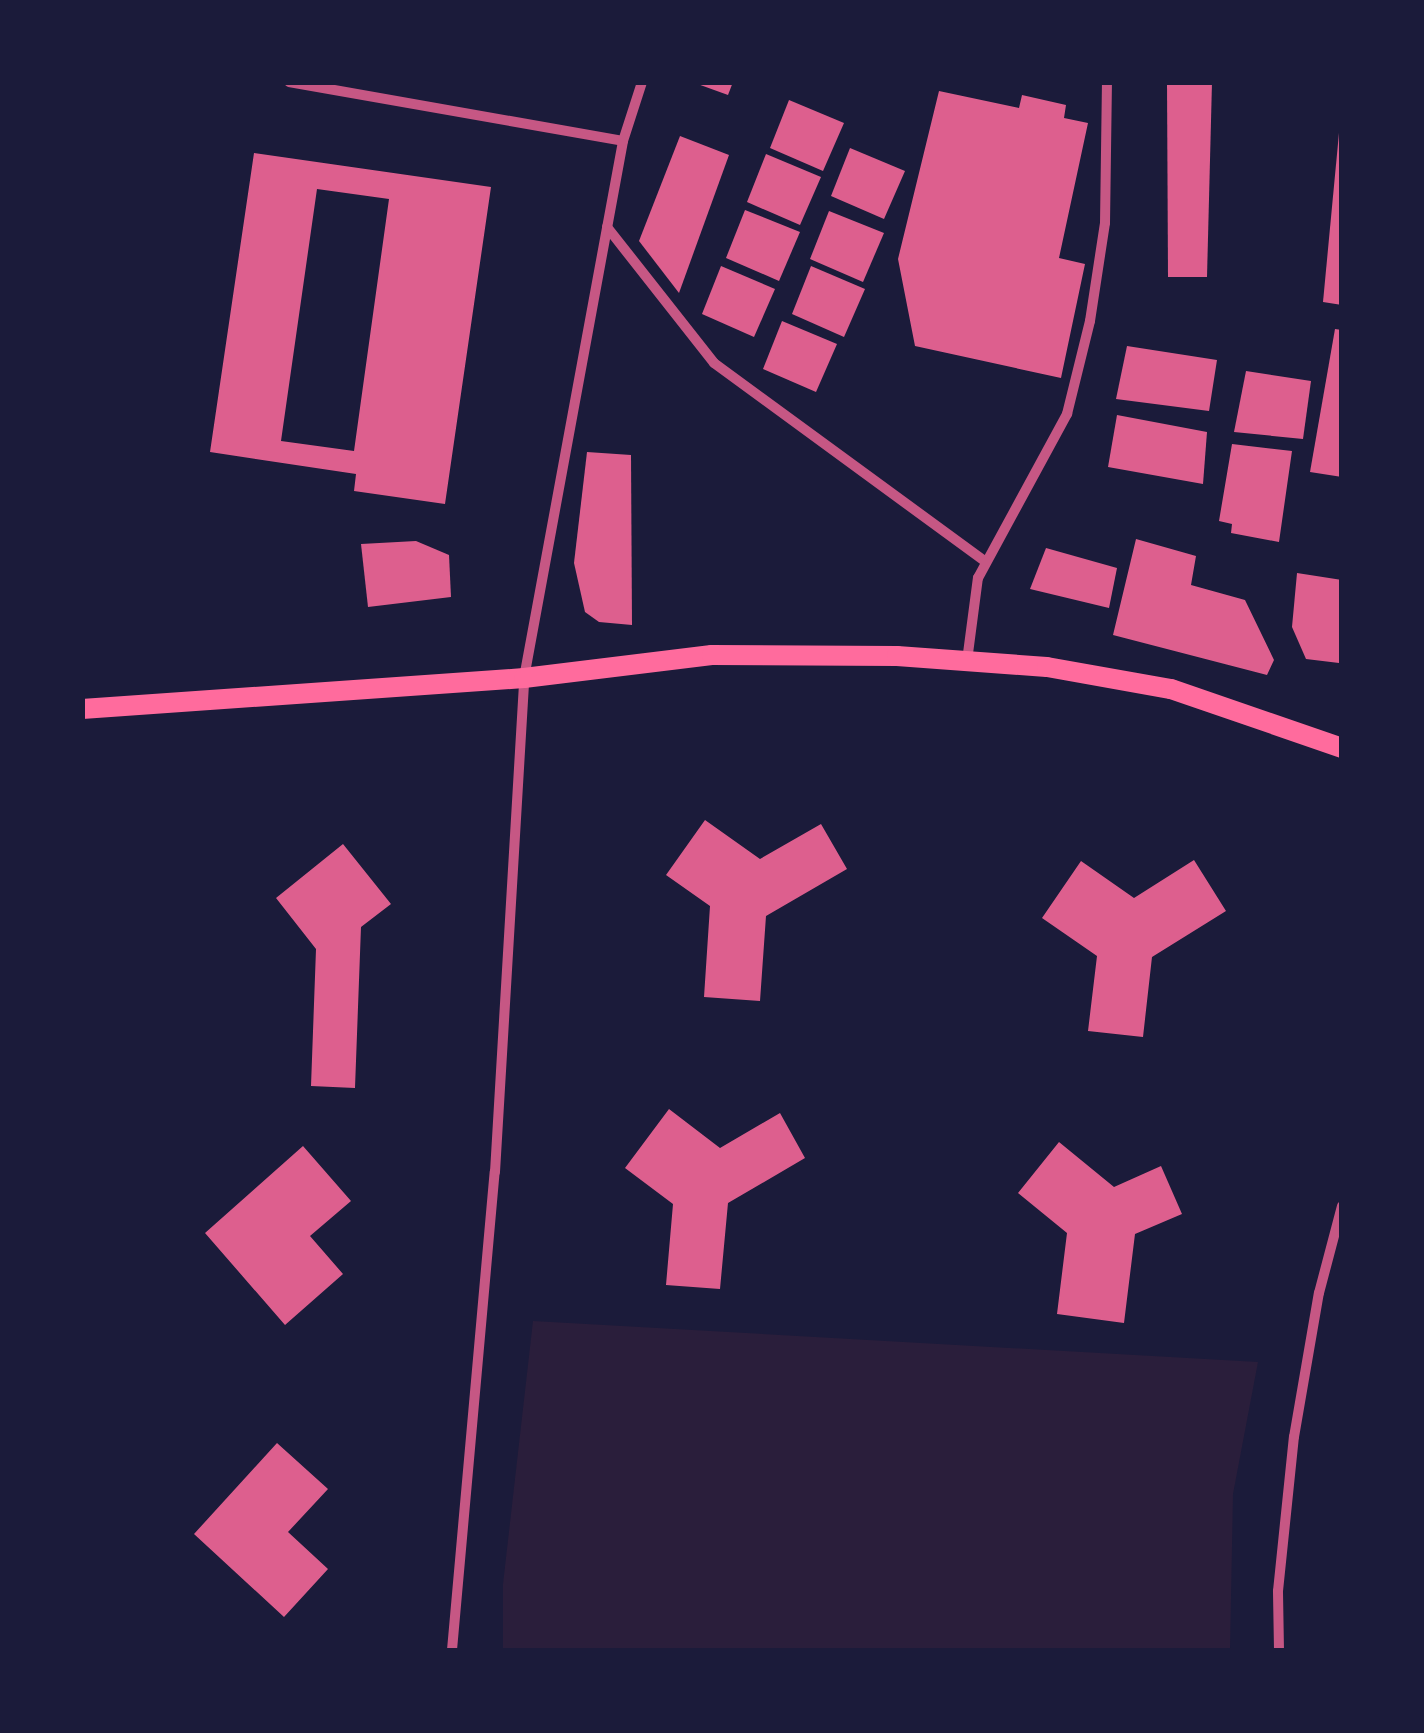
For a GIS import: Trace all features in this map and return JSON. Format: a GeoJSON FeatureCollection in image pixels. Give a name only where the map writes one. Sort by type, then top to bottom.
{"type":"FeatureCollection","features":[{"type":"Feature","properties":{"kind":"main road"},"geometry":{"type":"LineString","coordinates":[[82,709],[524,678],[712,655],[897,656],[1047,667],[1171,689],[1342,748]]}},
{"type":"Feature","properties":{"kind":"street"},"geometry":{"type":"LineString","coordinates":[[289,82],[623,141]]}},
{"type":"Feature","properties":{"kind":"street"},"geometry":{"type":"LineString","coordinates":[[452,1650],[494,1172],[524,678],[623,141],[642,82]]}},
{"type":"Feature","properties":{"kind":"street"},"geometry":{"type":"LineString","coordinates":[[967,661],[978,578],[1067,414],[1090,321],[1105,223],[1107,82]]}},
{"type":"Feature","properties":{"kind":"street"},"geometry":{"type":"LineString","coordinates":[[607,227],[714,363],[986,562]]}},
{"type":"Feature","properties":{"kind":"street"},"geometry":{"type":"LineString","coordinates":[[1279,1650],[1278,1591],[1294,1437],[1319,1292],[1342,1206]]}},
{"type":"Feature","properties":{"kind":"shaded area"},"geometry":{"type":"Polygon","coordinates":[[[533,1321],[1258,1362],[1233,1494],[1230,1650],[503,1650],[503,1584],[533,1321]]]}},
{"type":"Feature","properties":{"kind":"building"},"geometry":{"type":"Polygon","coordinates":[[[692,82],[733,82],[728,95],[692,82]]]}},
{"type":"Feature","properties":{"kind":"building"},"geometry":{"type":"Polygon","coordinates":[[[1167,82],[1212,82],[1207,277],[1168,277],[1167,82]]]}},
{"type":"Feature","properties":{"kind":"building"},"geometry":{"type":"Polygon","coordinates":[[[939,91],[1019,108],[1022,95],[1066,105],[1064,118],[1088,123],[1059,258],[1085,264],[1061,378],[915,346],[898,259],[939,91]]]}},
{"type":"Feature","properties":{"kind":"building"},"geometry":{"type":"Polygon","coordinates":[[[789,100],[844,123],[823,171],[770,148],[789,100]]]}},
{"type":"Feature","properties":{"kind":"building"},"geometry":{"type":"Polygon","coordinates":[[[1342,133],[1342,305],[1323,302],[1342,133]]]}},
{"type":"Feature","properties":{"kind":"building"},"geometry":{"type":"Polygon","coordinates":[[[680,136],[729,155],[679,293],[639,241],[680,136]]]}},
{"type":"Feature","properties":{"kind":"building"},"geometry":{"type":"Polygon","coordinates":[[[850,148],[905,171],[884,219],[831,196],[850,148]]]}},
{"type":"Feature","properties":{"kind":"building"},"geometry":{"type":"Polygon","coordinates":[[[254,153],[491,187],[445,504],[354,491],[356,474],[210,452],[254,153]],[[317,189],[281,441],[354,451],[389,199],[317,189]]]}},
{"type":"Feature","properties":{"kind":"building"},"geometry":{"type":"Polygon","coordinates":[[[766,154],[821,177],[800,225],[747,202],[766,154]]]}},
{"type":"Feature","properties":{"kind":"building"},"geometry":{"type":"Polygon","coordinates":[[[745,210],[800,232],[779,281],[726,258],[745,210]]]}},
{"type":"Feature","properties":{"kind":"building"},"geometry":{"type":"Polygon","coordinates":[[[829,211],[884,233],[863,282],[810,259],[829,211]]]}},
{"type":"Feature","properties":{"kind":"building"},"geometry":{"type":"Polygon","coordinates":[[[721,266],[775,289],[754,337],[702,314],[721,266]]]}},
{"type":"Feature","properties":{"kind":"building"},"geometry":{"type":"Polygon","coordinates":[[[811,266],[865,289],[844,337],[792,314],[811,266]]]}},
{"type":"Feature","properties":{"kind":"building"},"geometry":{"type":"Polygon","coordinates":[[[782,321],[837,344],[816,392],[763,369],[782,321]]]}},
{"type":"Feature","properties":{"kind":"building"},"geometry":{"type":"Polygon","coordinates":[[[1335,329],[1342,330],[1342,477],[1310,472],[1335,329]]]}},
{"type":"Feature","properties":{"kind":"building"},"geometry":{"type":"Polygon","coordinates":[[[1127,346],[1217,360],[1209,411],[1116,399],[1127,346]]]}},
{"type":"Feature","properties":{"kind":"building"},"geometry":{"type":"Polygon","coordinates":[[[1246,371],[1311,381],[1303,439],[1234,432],[1246,371]]]}},
{"type":"Feature","properties":{"kind":"building"},"geometry":{"type":"Polygon","coordinates":[[[1117,415],[1207,432],[1203,484],[1108,467],[1117,415]]]}},
{"type":"Feature","properties":{"kind":"building"},"geometry":{"type":"Polygon","coordinates":[[[1232,444],[1292,451],[1279,542],[1231,533],[1232,524],[1219,521],[1232,444]]]}},
{"type":"Feature","properties":{"kind":"building"},"geometry":{"type":"Polygon","coordinates":[[[587,452],[631,455],[632,625],[599,622],[585,612],[574,563],[587,452]]]}},
{"type":"Feature","properties":{"kind":"building"},"geometry":{"type":"Polygon","coordinates":[[[1136,539],[1196,556],[1191,585],[1245,600],[1274,660],[1267,675],[1113,635],[1136,539]]]}},
{"type":"Feature","properties":{"kind":"building"},"geometry":{"type":"Polygon","coordinates":[[[416,541],[449,555],[451,597],[368,607],[361,544],[416,541]]]}},
{"type":"Feature","properties":{"kind":"building"},"geometry":{"type":"Polygon","coordinates":[[[1046,548],[1117,568],[1109,608],[1030,589],[1046,548]]]}},
{"type":"Feature","properties":{"kind":"building"},"geometry":{"type":"Polygon","coordinates":[[[1297,573],[1342,580],[1339,663],[1306,659],[1292,627],[1297,573]]]}},
{"type":"Feature","properties":{"kind":"building"},"geometry":{"type":"Polygon","coordinates":[[[705,820],[760,859],[821,824],[847,869],[766,916],[760,1001],[704,997],[710,906],[666,875],[705,820]]]}},
{"type":"Feature","properties":{"kind":"building"},"geometry":{"type":"Polygon","coordinates":[[[343,844],[391,904],[361,927],[355,1088],[311,1086],[316,949],[276,898],[343,844]]]}},
{"type":"Feature","properties":{"kind":"building"},"geometry":{"type":"Polygon","coordinates":[[[1194,860],[1226,911],[1152,957],[1143,1037],[1088,1031],[1097,956],[1042,918],[1081,861],[1134,898],[1194,860]]]}},
{"type":"Feature","properties":{"kind":"building"},"geometry":{"type":"Polygon","coordinates":[[[669,1109],[720,1148],[780,1113],[805,1158],[728,1203],[720,1289],[666,1285],[673,1204],[625,1168],[669,1109]]]}},
{"type":"Feature","properties":{"kind":"building"},"geometry":{"type":"Polygon","coordinates":[[[1059,1142],[1114,1187],[1161,1166],[1182,1214],[1135,1234],[1124,1323],[1057,1314],[1067,1233],[1018,1193],[1059,1142]]]}},
{"type":"Feature","properties":{"kind":"building"},"geometry":{"type":"Polygon","coordinates":[[[303,1146],[351,1201],[310,1236],[343,1274],[285,1325],[205,1233],[303,1146]]]}},
{"type":"Feature","properties":{"kind":"building"},"geometry":{"type":"Polygon","coordinates":[[[277,1443],[328,1489],[288,1532],[328,1569],[284,1617],[194,1534],[277,1443]]]}}]}
